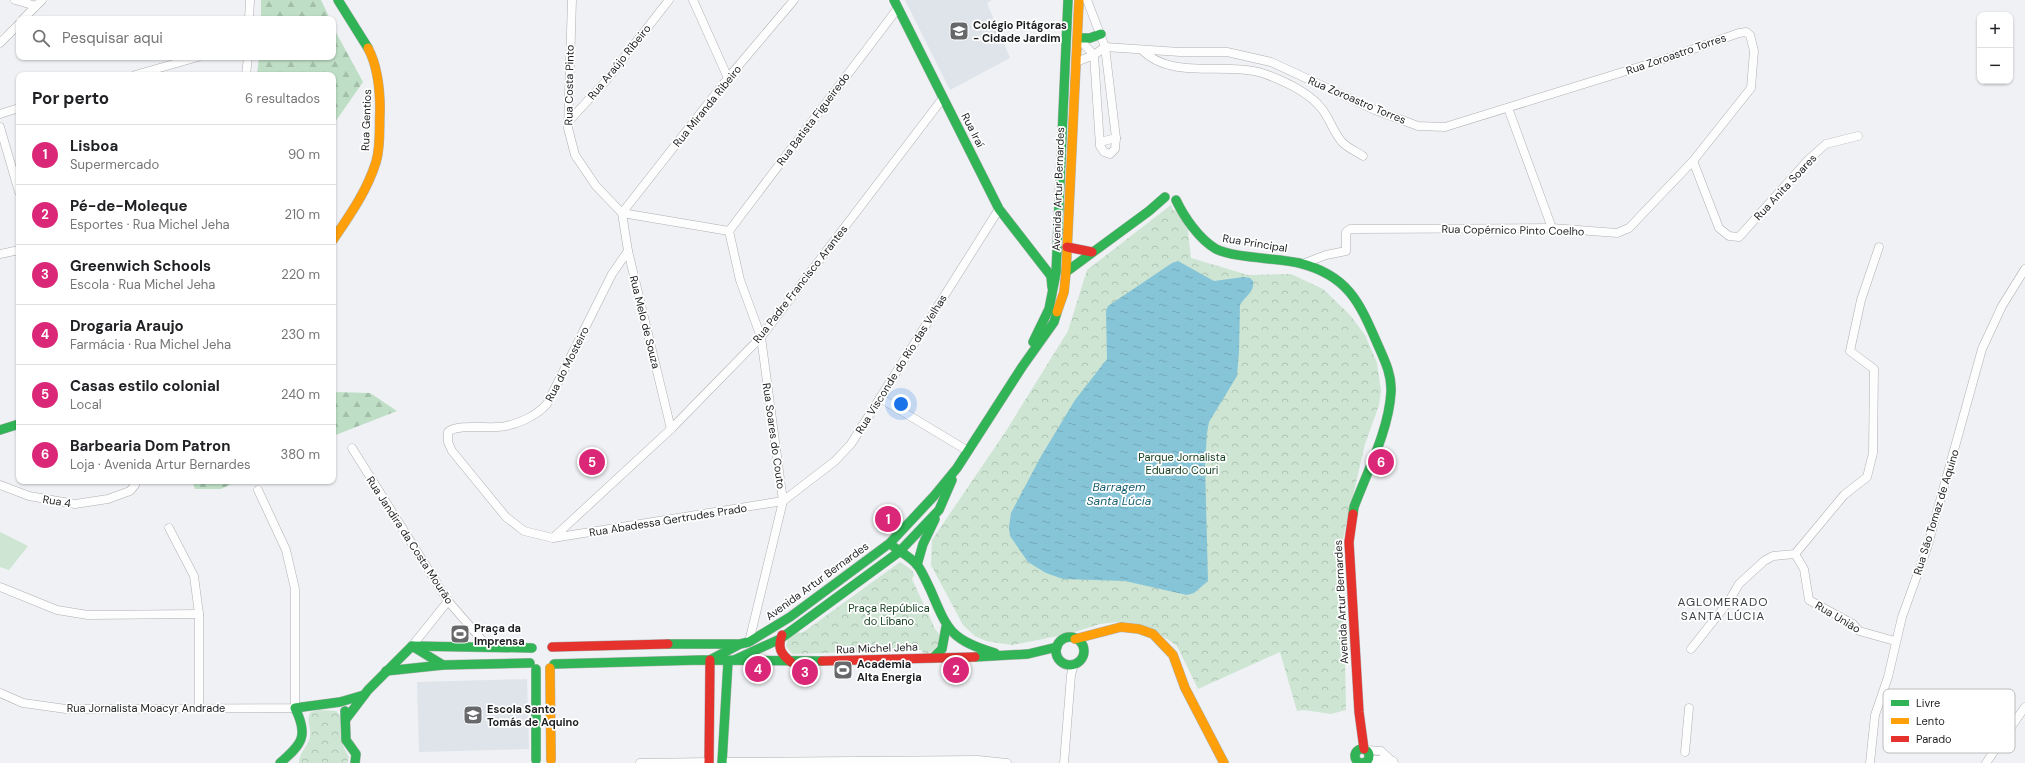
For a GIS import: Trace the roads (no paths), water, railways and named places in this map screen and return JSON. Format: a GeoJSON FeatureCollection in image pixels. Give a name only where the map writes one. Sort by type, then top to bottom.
{"type":"FeatureCollection","features":[{"type":"Feature","properties":{"kind":"street"},"geometry":{"type":"LineString","coordinates":[[15,0],[39,3]]}},
{"type":"Feature","properties":{"kind":"street"},"geometry":{"type":"LineString","coordinates":[[249,16],[250,0]]}},
{"type":"Feature","properties":{"kind":"street","name":"Rua Gentios"},"geometry":{"type":"LineString","coordinates":[[336,236],[359,202],[376,162],[379,145],[380,102],[375,61],[361,35],[338,0]]}},
{"type":"Feature","properties":{"kind":"street","name":"Rua Costa Pinto"},"geometry":{"type":"LineString","coordinates":[[572,0],[568,128],[575,155],[596,186],[622,213]]}},
{"type":"Feature","properties":{"kind":"street","name":"Rua Araújo Ribeiro"},"geometry":{"type":"LineString","coordinates":[[568,122],[604,83],[669,0]]}},
{"type":"Feature","properties":{"kind":"street"},"geometry":{"type":"LineString","coordinates":[[693,0],[728,78]]}},
{"type":"Feature","properties":{"kind":"street","name":"Avenida Artur Bernardes"},"geometry":{"type":"LineString","coordinates":[[1022,367],[1049,309],[1053,295],[1056,273],[1068,0]]}},
{"type":"Feature","properties":{"kind":"street","name":"Avenida Artur Bernardes"},"geometry":{"type":"LineString","coordinates":[[710,660],[740,644],[749,642],[790,617],[890,543],[934,496],[957,468],[1022,367],[1054,322],[1064,292],[1066,272],[1079,0]]}},
{"type":"Feature","properties":{"kind":"street"},"geometry":{"type":"LineString","coordinates":[[1068,17],[1078,38],[1094,55],[1100,142],[1104,152],[1110,154],[1116,149],[1116,138],[1105,47],[1087,0]]}},
{"type":"Feature","properties":{"kind":"street","name":"Rua Miranda Ribeiro"},"geometry":{"type":"LineString","coordinates":[[622,213],[790,2]]}},
{"type":"Feature","properties":{"kind":"street"},"geometry":{"type":"LineString","coordinates":[[27,16],[39,3]]}},
{"type":"Feature","properties":{"kind":"street","name":"Rua Iraí"},"geometry":{"type":"LineString","coordinates":[[896,4],[999,209],[1051,276],[1053,295]]}},
{"type":"Feature","properties":{"kind":"street","name":"Rua Batista Figueiredo"},"geometry":{"type":"LineString","coordinates":[[729,231],[896,4]]}},
{"type":"Feature","properties":{"kind":"street"},"geometry":{"type":"LineString","coordinates":[[0,43],[16,27]]}},
{"type":"Feature","properties":{"kind":"street","name":"Rua Zoroastro Torres"},"geometry":{"type":"LineString","coordinates":[[1105,47],[1180,52],[1227,52],[1271,62],[1375,110],[1418,126],[1445,127],[1668,58],[1739,32],[1746,32],[1750,35]]}},
{"type":"Feature","properties":{"kind":"street"},"geometry":{"type":"LineString","coordinates":[[1078,38],[1090,38],[1101,34]]}},
{"type":"Feature","properties":{"kind":"street","name":"Rua Copérnico Pinto Coelho"},"geometry":{"type":"LineString","coordinates":[[1304,263],[1326,255],[1346,251],[1346,232],[1350,229],[1552,228],[1617,233],[1624,231],[1629,228],[1693,161],[1751,88],[1754,51],[1750,35]]}},
{"type":"Feature","properties":{"kind":"street"},"geometry":{"type":"LineString","coordinates":[[1076,62],[1094,55],[1105,47]]}},
{"type":"Feature","properties":{"kind":"street"},"geometry":{"type":"LineString","coordinates":[[1142,50],[1150,57],[1183,68],[1238,70],[1264,74],[1305,93],[1322,108],[1343,142],[1363,156]]}},
{"type":"Feature","properties":{"kind":"street"},"geometry":{"type":"LineString","coordinates":[[146,72],[188,60]]}},
{"type":"Feature","properties":{"kind":"street"},"geometry":{"type":"LineString","coordinates":[[246,72],[248,60]]}},
{"type":"Feature","properties":{"kind":"street","name":"Rua Padre Francisco Arantes"},"geometry":{"type":"LineString","coordinates":[[553,538],[671,429],[761,337],[944,98]]}},
{"type":"Feature","properties":{"kind":"street"},"geometry":{"type":"LineString","coordinates":[[1508,108],[1552,228]]}},
{"type":"Feature","properties":{"kind":"street"},"geometry":{"type":"LineString","coordinates":[[0,114],[16,109]]}},
{"type":"Feature","properties":{"kind":"street"},"geometry":{"type":"LineString","coordinates":[[0,128],[16,182]]}},
{"type":"Feature","properties":{"kind":"street","name":"Rua Anita Soares"},"geometry":{"type":"LineString","coordinates":[[1693,161],[1719,228],[1728,236],[1739,237],[1809,159],[1826,144],[1858,136]]}},
{"type":"Feature","properties":{"kind":"street"},"geometry":{"type":"LineString","coordinates":[[1100,142],[1116,138]]}},
{"type":"Feature","properties":{"kind":"street","name":"Rua Principal"},"geometry":{"type":"LineString","coordinates":[[1092,252],[1150,211],[1170,202],[1181,211],[1215,249],[1293,261]]}},
{"type":"Feature","properties":{"kind":"street","name":"Rua Visconde do Rio das Velhas"},"geometry":{"type":"LineString","coordinates":[[784,501],[835,461],[851,444],[999,209]]}},
{"type":"Feature","properties":{"kind":"street"},"geometry":{"type":"LineString","coordinates":[[622,213],[729,231]]}},
{"type":"Feature","properties":{"kind":"street","name":"Rua Melo de Souza"},"geometry":{"type":"LineString","coordinates":[[622,213],[628,251],[671,429]]}},
{"type":"Feature","properties":{"kind":"street","name":"Rua Soares do Couto"},"geometry":{"type":"LineString","coordinates":[[729,231],[740,280],[761,337],[784,501],[749,642]]}},
{"type":"Feature","properties":{"kind":"street"},"geometry":{"type":"LineString","coordinates":[[1067,247],[1092,252]]}},
{"type":"Feature","properties":{"kind":"street"},"geometry":{"type":"LineString","coordinates":[[1691,649],[1730,601],[1739,584],[1764,560],[1773,556],[1795,554],[1844,496],[1867,477],[1872,453],[1874,369],[1850,351],[1861,300],[1879,247]]}},
{"type":"Feature","properties":{"kind":"street"},"geometry":{"type":"LineString","coordinates":[[0,254],[16,251]]}},
{"type":"Feature","properties":{"kind":"street","name":"Rua do Mosteiro"},"geometry":{"type":"LineString","coordinates":[[553,538],[524,531],[506,516],[452,451],[448,442],[448,432],[451,429],[458,428],[498,427],[516,423],[538,414],[547,404],[612,274],[628,251]]}},
{"type":"Feature","properties":{"kind":"street"},"geometry":{"type":"LineString","coordinates":[[1066,272],[1092,252]]}},
{"type":"Feature","properties":{"kind":"street"},"geometry":{"type":"LineString","coordinates":[[1057,254],[1042,263],[1056,273],[1064,292]]}},
{"type":"Feature","properties":{"kind":"street","name":"Avenida Artur Bernardes"},"geometry":{"type":"LineString","coordinates":[[1293,261],[1304,263],[1325,272],[1357,298],[1389,370],[1391,391],[1389,406],[1383,430],[1358,494],[1349,542],[1363,758]]}},
{"type":"Feature","properties":{"kind":"street","name":"Rua São Tomaz de Aquino"},"geometry":{"type":"LineString","coordinates":[[1884,689],[1888,677],[1895,641],[1927,548],[1982,349],[2002,306],[2025,269]]}},
{"type":"Feature","properties":{"kind":"street"},"geometry":{"type":"LineString","coordinates":[[880,398],[968,451]]}},
{"type":"Feature","properties":{"kind":"street"},"geometry":{"type":"LineString","coordinates":[[0,430],[16,425]]}},
{"type":"Feature","properties":{"kind":"street","name":"Rua Jandira da Costa Mourão"},"geometry":{"type":"LineString","coordinates":[[352,448],[448,602],[488,647]]}},
{"type":"Feature","properties":{"kind":"street","name":"Avenida Artur Bernardes"},"geometry":{"type":"LineString","coordinates":[[728,662],[780,639],[900,552],[939,510],[957,468]]}},
{"type":"Feature","properties":{"kind":"street","name":"Rua 4"},"geometry":{"type":"LineString","coordinates":[[0,485],[29,496],[75,504],[108,499],[130,491],[134,484]]}},
{"type":"Feature","properties":{"kind":"street"},"geometry":{"type":"LineString","coordinates":[[258,490],[286,550],[295,589],[295,708],[301,719],[304,735],[302,742],[280,763]]}},
{"type":"Feature","properties":{"kind":"street","name":"Rua Abadessa Gertrudes Prado"},"geometry":{"type":"LineString","coordinates":[[553,538],[784,501]]}},
{"type":"Feature","properties":{"kind":"street"},"geometry":{"type":"LineString","coordinates":[[917,565],[923,544],[939,510]]}},
{"type":"Feature","properties":{"kind":"street"},"geometry":{"type":"LineString","coordinates":[[169,528],[194,576],[199,614],[199,708]]}},
{"type":"Feature","properties":{"kind":"street"},"geometry":{"type":"LineString","coordinates":[[890,543],[917,565],[946,627],[966,645],[1009,656]]}},
{"type":"Feature","properties":{"kind":"street","name":"Rua União"},"geometry":{"type":"LineString","coordinates":[[1795,554],[1804,569],[1809,600],[1853,624],[1859,631],[1895,641]]}},
{"type":"Feature","properties":{"kind":"street"},"geometry":{"type":"LineString","coordinates":[[0,587],[57,610],[88,615],[199,614]]}},
{"type":"Feature","properties":{"kind":"street"},"geometry":{"type":"LineString","coordinates":[[346,719],[386,671],[412,646],[448,602]]}},
{"type":"Feature","properties":{"kind":"street"},"geometry":{"type":"LineString","coordinates":[[790,617],[780,639],[778,649],[780,654],[791,662]]}},
{"type":"Feature","properties":{"kind":"street"},"geometry":{"type":"LineString","coordinates":[[933,658],[942,649],[946,627]]}},
{"type":"Feature","properties":{"kind":"street"},"geometry":{"type":"LineString","coordinates":[[1071,664],[1058,657],[1057,647],[1062,640],[1066,638],[1078,641],[1121,627],[1130,627],[1153,634],[1173,655],[1185,688],[1224,763]]}},
{"type":"Feature","properties":{"kind":"street"},"geometry":{"type":"LineString","coordinates":[[1071,664],[1083,656],[1078,641]]}},
{"type":"Feature","properties":{"kind":"street"},"geometry":{"type":"LineString","coordinates":[[412,646],[488,647],[542,645],[740,644]]}},
{"type":"Feature","properties":{"kind":"street"},"geometry":{"type":"LineString","coordinates":[[536,762],[533,666],[529,655],[542,645]]}},
{"type":"Feature","properties":{"kind":"street"},"geometry":{"type":"LineString","coordinates":[[542,645],[556,654],[552,666],[552,762]]}},
{"type":"Feature","properties":{"kind":"street"},"geometry":{"type":"LineString","coordinates":[[412,646],[443,665]]}},
{"type":"Feature","properties":{"kind":"street","name":"Rua Michel Jeha"},"geometry":{"type":"LineString","coordinates":[[552,666],[710,660],[728,662],[791,662],[1009,656],[1028,654],[1057,647]]}},
{"type":"Feature","properties":{"kind":"street","name":"Rua Michel Jeha"},"geometry":{"type":"LineString","coordinates":[[1028,654],[1058,657]]}},
{"type":"Feature","properties":{"kind":"street"},"geometry":{"type":"LineString","coordinates":[[640,763],[709,762],[710,660]]}},
{"type":"Feature","properties":{"kind":"street"},"geometry":{"type":"LineString","coordinates":[[728,662],[722,762],[978,760],[1007,763]]}},
{"type":"Feature","properties":{"kind":"street"},"geometry":{"type":"LineString","coordinates":[[1064,763],[1071,664]]}},
{"type":"Feature","properties":{"kind":"street"},"geometry":{"type":"LineString","coordinates":[[386,671],[443,665],[533,666],[545,670],[552,666]]}},
{"type":"Feature","properties":{"kind":"street","name":"Rua São Tomaz de Aquino"},"geometry":{"type":"LineString","coordinates":[[1870,763],[1875,715],[1883,692]]}},
{"type":"Feature","properties":{"kind":"street","name":"Rua Jornalista Moacyr Andrade"},"geometry":{"type":"LineString","coordinates":[[0,693],[23,703],[49,708],[295,708]]}},
{"type":"Feature","properties":{"kind":"street"},"geometry":{"type":"LineString","coordinates":[[295,708],[340,702],[365,695]]}},
{"type":"Feature","properties":{"kind":"street"},"geometry":{"type":"LineString","coordinates":[[340,702],[346,713],[346,740],[356,754],[355,763]]}},
{"type":"Feature","properties":{"kind":"street"},"geometry":{"type":"LineString","coordinates":[[301,719],[309,705]]}},
{"type":"Feature","properties":{"kind":"street"},"geometry":{"type":"LineString","coordinates":[[2015,721],[2025,707]]}},
{"type":"Feature","properties":{"kind":"street"},"geometry":{"type":"LineString","coordinates":[[1685,752],[1689,708]]}},
{"type":"Feature","properties":{"kind":"street"},"geometry":{"type":"LineString","coordinates":[[293,751],[294,763]]}},
{"type":"Feature","properties":{"kind":"street"},"geometry":{"type":"LineString","coordinates":[[1986,763],[1993,753]]}},
{"type":"Feature","properties":{"kind":"street"},"geometry":{"type":"LineString","coordinates":[[536,762],[544,756],[552,762]]}},
{"type":"Feature","properties":{"kind":"street"},"geometry":{"type":"LineString","coordinates":[[1363,758],[1394,762]]}},
{"type":"Feature","properties":{"kind":"water","name":"Barragem Santa Lúcia"},"geometry":{"type":"Polygon","coordinates":[[[1178,261],[1214,281],[1244,277],[1250,278],[1253,281],[1253,288],[1240,305],[1237,376],[1209,422],[1207,433],[1205,465],[1208,581],[1194,593],[1187,595],[1125,581],[1063,579],[1046,573],[1028,562],[1010,536],[1009,527],[1011,513],[1040,458],[1075,400],[1107,359],[1106,311],[1108,306],[1172,263],[1178,261]]]}},
{"type":"Feature","properties":{"kind":"place","name":"Colégio Pitágoras - Cidade Jardim"},"geometry":{"type":"Point","coordinates":[959,31]}},
{"type":"Feature","properties":{"kind":"place","name":"Casas estilo colonial"},"geometry":{"type":"Point","coordinates":[592,462]}},
{"type":"Feature","properties":{"kind":"place","name":"Barbearia Dom Patron"},"geometry":{"type":"Point","coordinates":[1381,462]}},
{"type":"Feature","properties":{"kind":"place","name":"Lisboa"},"geometry":{"type":"Point","coordinates":[888,519]}},
{"type":"Feature","properties":{"kind":"place","name":"Praça da Imprensa"},"geometry":{"type":"Point","coordinates":[460,634]}},
{"type":"Feature","properties":{"kind":"place","name":"Drogaria Araujo"},"geometry":{"type":"Point","coordinates":[758,669]}},
{"type":"Feature","properties":{"kind":"place","name":"Academia Alta Energia"},"geometry":{"type":"Point","coordinates":[843,670]}},
{"type":"Feature","properties":{"kind":"place","name":"Pé-de-Moleque"},"geometry":{"type":"Point","coordinates":[956,670]}},
{"type":"Feature","properties":{"kind":"place","name":"Greenwich Schools"},"geometry":{"type":"Point","coordinates":[805,672]}},
{"type":"Feature","properties":{"kind":"place","name":"Escola Santo Tomás de Aquino"},"geometry":{"type":"Point","coordinates":[473,715]}},
{"type":"Feature","properties":{"kind":"district","name":"AGLOMERADO SANTA LÚCIA"},"geometry":{"type":"Point","coordinates":[1723,609]}},
{"type":"Feature","properties":{"kind":"park label","name":"Parque Jornalista Eduardo Couri"},"geometry":{"type":"Point","coordinates":[1182,463]}},
{"type":"Feature","properties":{"kind":"park label","name":"Praça República do Líbano"},"geometry":{"type":"Point","coordinates":[889,614]}}]}
